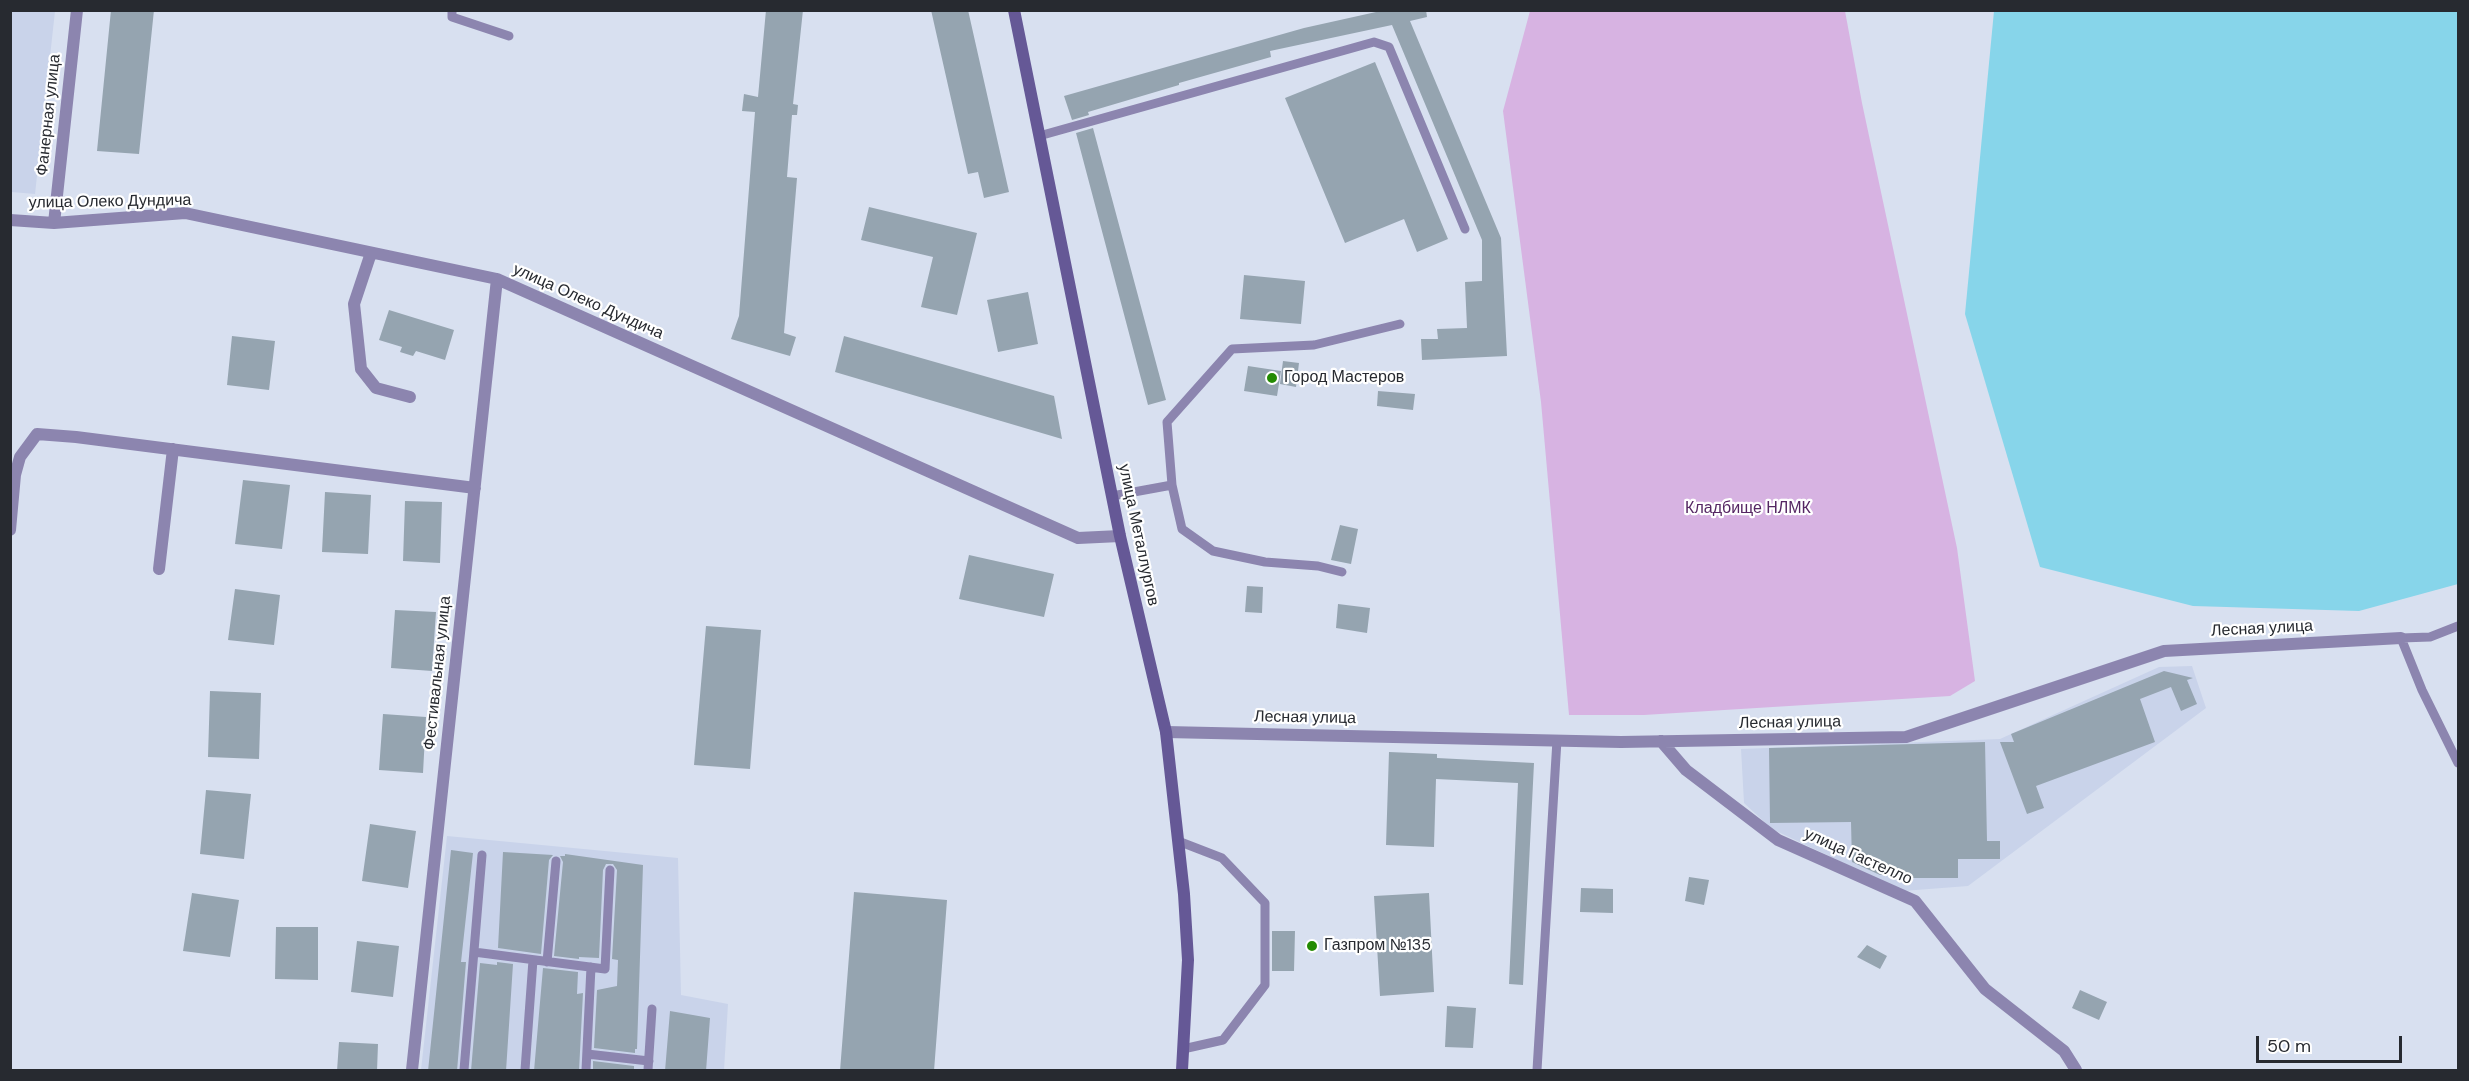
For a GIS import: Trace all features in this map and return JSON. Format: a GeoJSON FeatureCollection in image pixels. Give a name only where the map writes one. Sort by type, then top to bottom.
{"type":"FeatureCollection","features":[{"type":"Feature","properties":{"kind":"main road","name":"улица Металлургов"},"geometry":{"type":"LineString","coordinates":[[1014,10],[1120,536],[1166,732],[1185,894],[1188,960],[1182,1071]]}},
{"type":"Feature","properties":{"kind":"street","name":"Фанерная улица"},"geometry":{"type":"LineString","coordinates":[[54,223],[77,10]]}},
{"type":"Feature","properties":{"kind":"street","name":"улица Олеко Дундича"},"geometry":{"type":"LineString","coordinates":[[10,220],[54,223],[185,213],[497,279],[1078,538],[1120,536]]}},
{"type":"Feature","properties":{"kind":"street"},"geometry":{"type":"LineString","coordinates":[[371,253],[354,304],[361,369],[376,388],[410,397]]}},
{"type":"Feature","properties":{"kind":"street","name":"Фестивальная улица"},"geometry":{"type":"LineString","coordinates":[[411,1071],[497,279]]}},
{"type":"Feature","properties":{"kind":"street"},"geometry":{"type":"LineString","coordinates":[[10,530],[15,475],[20,457],[37,435],[76,437],[475,488]]}},
{"type":"Feature","properties":{"kind":"street"},"geometry":{"type":"LineString","coordinates":[[159,569],[172,449]]}},
{"type":"Feature","properties":{"kind":"street","name":"Лесная улица"},"geometry":{"type":"LineString","coordinates":[[1166,732],[1661,741],[1906,737],[2164,651],[2401,638]]}},
{"type":"Feature","properties":{"kind":"street","name":"улица Гастелло"},"geometry":{"type":"LineString","coordinates":[[1661,741],[1686,770],[1778,840],[1915,901],[1985,989],[2064,1051],[2076,1071]]}},
{"type":"Feature","properties":{"kind":"lane"},"geometry":{"type":"LineString","coordinates":[[452,10],[452,17],[509,36]]}},
{"type":"Feature","properties":{"kind":"lane"},"geometry":{"type":"LineString","coordinates":[[1039,136],[1374,42],[1389,47],[1466,229]]}},
{"type":"Feature","properties":{"kind":"lane"},"geometry":{"type":"LineString","coordinates":[[1342,572],[1318,566],[1265,562],[1213,551],[1182,529],[1172,485],[1167,422],[1232,350],[1314,345],[1400,324]]}},
{"type":"Feature","properties":{"kind":"lane"},"geometry":{"type":"LineString","coordinates":[[1112,496],[1172,485]]}},
{"type":"Feature","properties":{"kind":"lane"},"geometry":{"type":"LineString","coordinates":[[2458,626],[2430,637],[2401,638],[2422,690],[2458,763]]}},
{"type":"Feature","properties":{"kind":"lane"},"geometry":{"type":"LineString","coordinates":[[1537,1071],[1557,740]]}},
{"type":"Feature","properties":{"kind":"lane"},"geometry":{"type":"LineString","coordinates":[[1179,841],[1222,858],[1265,903],[1265,985],[1223,1040],[1183,1049]]}},
{"type":"Feature","properties":{"kind":"lane"},"geometry":{"type":"LineString","coordinates":[[464,1071],[482,855]]}},
{"type":"Feature","properties":{"kind":"lane"},"geometry":{"type":"LineString","coordinates":[[547,962],[556,861]]}},
{"type":"Feature","properties":{"kind":"lane"},"geometry":{"type":"LineString","coordinates":[[474,952],[604,969],[610,870]]}},
{"type":"Feature","properties":{"kind":"lane"},"geometry":{"type":"LineString","coordinates":[[525,1071],[533,960]]}},
{"type":"Feature","properties":{"kind":"lane"},"geometry":{"type":"LineString","coordinates":[[586,1071],[591,967]]}},
{"type":"Feature","properties":{"kind":"lane"},"geometry":{"type":"LineString","coordinates":[[587,1054],[649,1066],[652,1009]]}},
{"type":"Feature","properties":{"kind":"shaded area"},"geometry":{"type":"Polygon","coordinates":[[[10,11],[55,11],[35,194],[11,192],[10,11]]]}},
{"type":"Feature","properties":{"kind":"shaded area"},"geometry":{"type":"Polygon","coordinates":[[[2192,666],[2206,708],[1968,886],[1903,891],[1772,829],[1744,803],[1741,749],[2000,739],[2159,667],[2192,666]]]}},
{"type":"Feature","properties":{"kind":"shaded area"},"geometry":{"type":"Polygon","coordinates":[[[447,836],[678,858],[681,995],[728,1004],[724,1070],[421,1070],[447,836]]]}},
{"type":"Feature","properties":{"kind":"green space","name":"Кладбище НЛМК"},"geometry":{"type":"Polygon","coordinates":[[[1530,11],[1845,11],[1862,103],[1957,548],[1975,681],[1950,696],[1644,715],[1569,715],[1541,402],[1503,111],[1530,11]]]}},
{"type":"Feature","properties":{"kind":"water"},"geometry":{"type":"Polygon","coordinates":[[[1994,11],[2458,11],[2458,584],[2359,611],[2193,606],[2040,567],[1965,314],[1994,11]]]}},
{"type":"Feature","properties":{"kind":"building"},"geometry":{"type":"Polygon","coordinates":[[[111,10],[154,10],[139,154],[97,151],[111,10]]]}},
{"type":"Feature","properties":{"kind":"building"},"geometry":{"type":"Polygon","coordinates":[[[766,10],[803,10],[793,104],[798,105],[797,115],[792,115],[787,177],[797,178],[784,333],[796,337],[790,356],[731,339],[739,316],[755,112],[742,111],[744,94],[758,97],[766,10]]]}},
{"type":"Feature","properties":{"kind":"building"},"geometry":{"type":"Polygon","coordinates":[[[931,10],[968,10],[1009,192],[984,198],[978,172],[968,174],[931,10]]]}},
{"type":"Feature","properties":{"kind":"building"},"geometry":{"type":"Polygon","coordinates":[[[1385,10],[1426,10],[1427,17],[1410,21],[1501,238],[1507,356],[1422,360],[1421,339],[1438,339],[1437,329],[1467,328],[1465,282],[1482,281],[1482,240],[1392,25],[1270,51],[1271,57],[1179,83],[1179,85],[1088,112],[1089,115],[1072,120],[1064,96],[1304,28],[1385,10]]]}},
{"type":"Feature","properties":{"kind":"building"},"geometry":{"type":"Polygon","coordinates":[[[1375,62],[1448,239],[1417,252],[1404,219],[1345,243],[1285,98],[1375,62]]]}},
{"type":"Feature","properties":{"kind":"building"},"geometry":{"type":"Polygon","coordinates":[[[1093,128],[1166,400],[1148,405],[1076,133],[1093,128]]]}},
{"type":"Feature","properties":{"kind":"building"},"geometry":{"type":"Polygon","coordinates":[[[869,207],[977,233],[957,315],[921,307],[933,257],[861,240],[869,207]]]}},
{"type":"Feature","properties":{"kind":"building"},"geometry":{"type":"Polygon","coordinates":[[[1244,275],[1305,281],[1301,324],[1240,319],[1244,275]]]}},
{"type":"Feature","properties":{"kind":"building"},"geometry":{"type":"Polygon","coordinates":[[[1028,292],[1038,344],[998,352],[987,300],[1028,292]]]}},
{"type":"Feature","properties":{"kind":"building"},"geometry":{"type":"Polygon","coordinates":[[[389,310],[454,330],[445,360],[416,351],[413,356],[400,352],[402,347],[379,340],[389,310]]]}},
{"type":"Feature","properties":{"kind":"building"},"geometry":{"type":"Polygon","coordinates":[[[232,336],[275,341],[269,390],[227,385],[232,336]]]}},
{"type":"Feature","properties":{"kind":"building"},"geometry":{"type":"Polygon","coordinates":[[[844,336],[1054,396],[1062,439],[835,372],[844,336]]]}},
{"type":"Feature","properties":{"kind":"building"},"geometry":{"type":"Polygon","coordinates":[[[1283,361],[1299,363],[1296,387],[1280,384],[1283,361]]]}},
{"type":"Feature","properties":{"kind":"building","name":"Город Мастеров"},"geometry":{"type":"Polygon","coordinates":[[[1248,366],[1281,371],[1277,396],[1244,391],[1248,366]]]}},
{"type":"Feature","properties":{"kind":"building"},"geometry":{"type":"Polygon","coordinates":[[[1378,391],[1415,394],[1413,410],[1377,406],[1378,391]]]}},
{"type":"Feature","properties":{"kind":"building"},"geometry":{"type":"Polygon","coordinates":[[[243,480],[290,485],[282,549],[235,544],[243,480]]]}},
{"type":"Feature","properties":{"kind":"building"},"geometry":{"type":"Polygon","coordinates":[[[325,492],[371,495],[368,554],[322,552],[325,492]]]}},
{"type":"Feature","properties":{"kind":"building"},"geometry":{"type":"Polygon","coordinates":[[[405,501],[442,502],[440,563],[403,561],[405,501]]]}},
{"type":"Feature","properties":{"kind":"building"},"geometry":{"type":"Polygon","coordinates":[[[1340,525],[1358,529],[1351,564],[1331,560],[1340,525]]]}},
{"type":"Feature","properties":{"kind":"building"},"geometry":{"type":"Polygon","coordinates":[[[969,555],[1054,574],[1044,617],[959,599],[969,555]]]}},
{"type":"Feature","properties":{"kind":"building"},"geometry":{"type":"Polygon","coordinates":[[[1247,586],[1263,587],[1262,613],[1245,612],[1247,586]]]}},
{"type":"Feature","properties":{"kind":"building"},"geometry":{"type":"Polygon","coordinates":[[[235,589],[280,595],[274,645],[228,640],[235,589]]]}},
{"type":"Feature","properties":{"kind":"building"},"geometry":{"type":"Polygon","coordinates":[[[1338,604],[1370,608],[1367,633],[1336,628],[1338,604]]]}},
{"type":"Feature","properties":{"kind":"building"},"geometry":{"type":"Polygon","coordinates":[[[395,610],[436,612],[432,671],[391,668],[395,610]]]}},
{"type":"Feature","properties":{"kind":"building"},"geometry":{"type":"Polygon","coordinates":[[[706,626],[761,630],[750,769],[694,765],[706,626]]]}},
{"type":"Feature","properties":{"kind":"building"},"geometry":{"type":"Polygon","coordinates":[[[2164,671],[2193,678],[2187,680],[2197,704],[2181,711],[2171,687],[2140,699],[2155,742],[2036,786],[2044,808],[2027,814],[2000,742],[2014,742],[2011,734],[2164,671]]]}},
{"type":"Feature","properties":{"kind":"building"},"geometry":{"type":"Polygon","coordinates":[[[210,691],[261,693],[259,759],[208,757],[210,691]]]}},
{"type":"Feature","properties":{"kind":"building"},"geometry":{"type":"Polygon","coordinates":[[[383,714],[426,717],[423,773],[379,770],[383,714]]]}},
{"type":"Feature","properties":{"kind":"building"},"geometry":{"type":"Polygon","coordinates":[[[1985,742],[1987,841],[2000,841],[2000,859],[1958,859],[1958,878],[1900,878],[1900,875],[1880,875],[1852,862],[1851,822],[1770,823],[1769,748],[1985,742]]]}},
{"type":"Feature","properties":{"kind":"building"},"geometry":{"type":"Polygon","coordinates":[[[1389,752],[1437,754],[1437,758],[1534,763],[1523,985],[1509,984],[1518,783],[1436,779],[1434,847],[1386,845],[1389,752]]]}},
{"type":"Feature","properties":{"kind":"building"},"geometry":{"type":"Polygon","coordinates":[[[206,790],[251,794],[244,859],[200,854],[206,790]]]}},
{"type":"Feature","properties":{"kind":"building"},"geometry":{"type":"Polygon","coordinates":[[[370,824],[416,831],[408,888],[362,881],[370,824]]]}},
{"type":"Feature","properties":{"kind":"building"},"geometry":{"type":"Polygon","coordinates":[[[451,850],[473,853],[461,962],[466,962],[457,1071],[428,1071],[451,850]]]}},
{"type":"Feature","properties":{"kind":"building"},"geometry":{"type":"Polygon","coordinates":[[[503,852],[553,855],[549,860],[541,954],[498,948],[503,852]]]}},
{"type":"Feature","properties":{"kind":"building"},"geometry":{"type":"Polygon","coordinates":[[[565,854],[643,865],[637,1049],[635,1053],[594,1048],[597,990],[617,986],[618,960],[612,959],[617,870],[613,864],[606,864],[603,870],[599,958],[579,957],[579,959],[554,956],[563,862],[560,856],[565,856],[565,854]]]}},
{"type":"Feature","properties":{"kind":"building"},"geometry":{"type":"Polygon","coordinates":[[[1689,877],[1709,880],[1704,905],[1685,901],[1689,877]]]}},
{"type":"Feature","properties":{"kind":"building"},"geometry":{"type":"Polygon","coordinates":[[[1581,888],[1613,889],[1613,913],[1580,912],[1581,888]]]}},
{"type":"Feature","properties":{"kind":"building"},"geometry":{"type":"Polygon","coordinates":[[[854,892],[947,900],[934,1071],[840,1071],[854,892]]]}},
{"type":"Feature","properties":{"kind":"building"},"geometry":{"type":"Polygon","coordinates":[[[192,893],[239,900],[230,957],[183,951],[192,893]]]}},
{"type":"Feature","properties":{"kind":"building"},"geometry":{"type":"Polygon","coordinates":[[[1429,893],[1434,992],[1380,996],[1374,896],[1429,893]]]}},
{"type":"Feature","properties":{"kind":"building"},"geometry":{"type":"Polygon","coordinates":[[[276,927],[318,927],[318,980],[275,979],[276,927]]]}},
{"type":"Feature","properties":{"kind":"building"},"geometry":{"type":"Polygon","coordinates":[[[1272,931],[1295,931],[1294,971],[1272,971],[1272,931]]]}},
{"type":"Feature","properties":{"kind":"building"},"geometry":{"type":"Polygon","coordinates":[[[357,941],[399,946],[393,997],[351,992],[357,941]]]}},
{"type":"Feature","properties":{"kind":"building"},"geometry":{"type":"Polygon","coordinates":[[[1867,945],[1887,956],[1880,969],[1857,957],[1867,945]]]}},
{"type":"Feature","properties":{"kind":"building"},"geometry":{"type":"Polygon","coordinates":[[[497,962],[513,964],[506,1071],[471,1071],[480,963],[497,965],[497,962]]]}},
{"type":"Feature","properties":{"kind":"building"},"geometry":{"type":"Polygon","coordinates":[[[543,968],[578,972],[577,994],[583,993],[579,1071],[534,1071],[543,968]]]}},
{"type":"Feature","properties":{"kind":"building"},"geometry":{"type":"Polygon","coordinates":[[[2080,990],[2107,1002],[2099,1020],[2072,1008],[2080,990]]]}},
{"type":"Feature","properties":{"kind":"building"},"geometry":{"type":"Polygon","coordinates":[[[1447,1006],[1476,1008],[1473,1048],[1445,1047],[1447,1006]]]}},
{"type":"Feature","properties":{"kind":"building"},"geometry":{"type":"Polygon","coordinates":[[[670,1011],[710,1018],[706,1071],[665,1071],[670,1011]]]}},
{"type":"Feature","properties":{"kind":"building"},"geometry":{"type":"Polygon","coordinates":[[[339,1042],[378,1044],[377,1071],[337,1071],[339,1042]]]}},
{"type":"Feature","properties":{"kind":"building"},"geometry":{"type":"Polygon","coordinates":[[[593,1061],[634,1066],[634,1071],[593,1071],[593,1061]]]}},
{"type":"Feature","properties":{"kind":"place","name":"Город Мастеров"},"geometry":{"type":"Point","coordinates":[1272,378]}},
{"type":"Feature","properties":{"kind":"place","name":"Газпром №135"},"geometry":{"type":"Point","coordinates":[1312,946]}}]}
